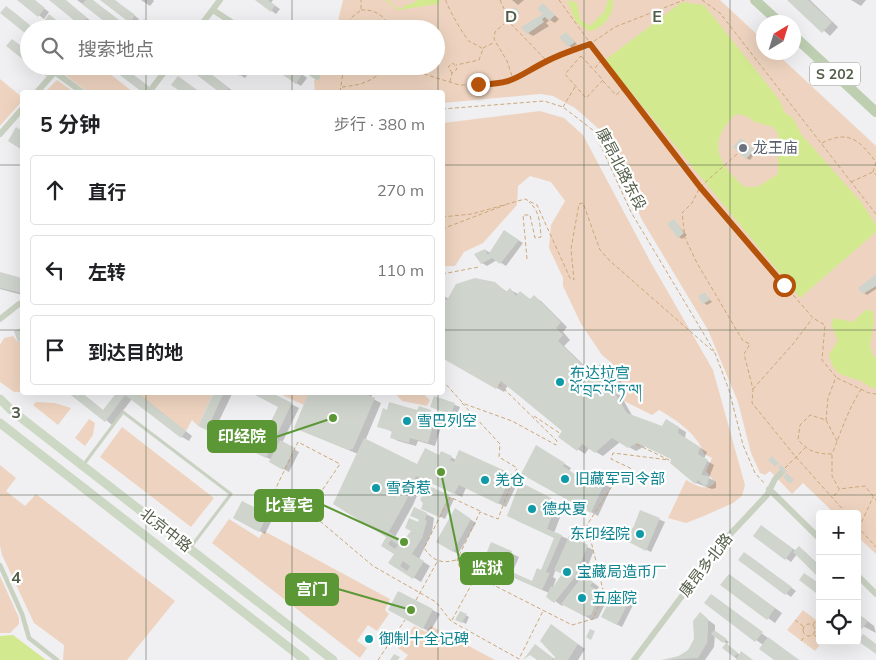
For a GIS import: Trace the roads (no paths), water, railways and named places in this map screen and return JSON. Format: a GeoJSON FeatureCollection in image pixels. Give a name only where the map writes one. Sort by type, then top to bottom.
{"type":"FeatureCollection","features":[{"type":"Feature","properties":{"kind":"main road"},"geometry":{"type":"LineString","coordinates":[[755,0],[771,15]]}},
{"type":"Feature","properties":{"kind":"main road","name":"S 202"},"geometry":{"type":"LineString","coordinates":[[801,42],[876,112]]}},
{"type":"Feature","properties":{"kind":"main road","name":"北京中路"},"geometry":{"type":"LineString","coordinates":[[0,399],[11,410],[333,660]]}},
{"type":"Feature","properties":{"kind":"main road","name":"北京中路"},"geometry":{"type":"LineString","coordinates":[[0,423],[304,660]]}},
{"type":"Feature","properties":{"kind":"street"},"geometry":{"type":"LineString","coordinates":[[205,20],[220,0]]}},
{"type":"Feature","properties":{"kind":"street"},"geometry":{"type":"LineString","coordinates":[[213,10],[228,20]]}},
{"type":"Feature","properties":{"kind":"street"},"geometry":{"type":"LineString","coordinates":[[39,90],[52,75]]}},
{"type":"Feature","properties":{"kind":"street"},"geometry":{"type":"LineString","coordinates":[[59,75],[79,90]]}},
{"type":"Feature","properties":{"kind":"street"},"geometry":{"type":"LineString","coordinates":[[151,90],[162,75]]}},
{"type":"Feature","properties":{"kind":"street"},"geometry":{"type":"LineString","coordinates":[[0,134],[20,111]]}},
{"type":"Feature","properties":{"kind":"street"},"geometry":{"type":"LineString","coordinates":[[0,318],[19,304]]}},
{"type":"Feature","properties":{"kind":"street","name":"康昂多北路"},"geometry":{"type":"LineString","coordinates":[[634,660],[721,544],[766,495],[769,488],[782,472]]}},
{"type":"Feature","properties":{"kind":"street"},"geometry":{"type":"LineString","coordinates":[[769,488],[816,535]]}},
{"type":"Feature","properties":{"kind":"street"},"geometry":{"type":"LineString","coordinates":[[0,565],[22,614],[29,638],[57,660]]}},
{"type":"Feature","properties":{"kind":"street"},"geometry":{"type":"LineString","coordinates":[[861,579],[876,594]]}},
{"type":"Feature","properties":{"kind":"lane"},"geometry":{"type":"LineString","coordinates":[[83,466],[124,412],[231,494],[190,549]]}},
{"type":"Feature","properties":{"kind":"place","name":"龙王庙"},"geometry":{"type":"Point","coordinates":[743,148]}},
{"type":"Feature","properties":{"kind":"place","name":"布达拉宫 ཕོ་བྲང་པོ་ཏ་ལ།"},"geometry":{"type":"Point","coordinates":[560,382]}},
{"type":"Feature","properties":{"kind":"place","name":"印经院"},"geometry":{"type":"Point","coordinates":[333,418]}},
{"type":"Feature","properties":{"kind":"place","name":"雪巴列空"},"geometry":{"type":"Point","coordinates":[407,421]}},
{"type":"Feature","properties":{"kind":"place","name":"监狱"},"geometry":{"type":"Point","coordinates":[441,472]}},
{"type":"Feature","properties":{"kind":"place","name":"旧藏军司令部"},"geometry":{"type":"Point","coordinates":[565,479]}},
{"type":"Feature","properties":{"kind":"place","name":"羌仓"},"geometry":{"type":"Point","coordinates":[485,480]}},
{"type":"Feature","properties":{"kind":"place","name":"雪奇惹"},"geometry":{"type":"Point","coordinates":[376,488]}},
{"type":"Feature","properties":{"kind":"place","name":"德央夏"},"geometry":{"type":"Point","coordinates":[532,509]}},
{"type":"Feature","properties":{"kind":"place","name":"东印经院"},"geometry":{"type":"Point","coordinates":[640,534]}},
{"type":"Feature","properties":{"kind":"place","name":"比喜宅"},"geometry":{"type":"Point","coordinates":[404,542]}},
{"type":"Feature","properties":{"kind":"place","name":"宝藏局造币厂"},"geometry":{"type":"Point","coordinates":[567,572]}},
{"type":"Feature","properties":{"kind":"place","name":"五座院"},"geometry":{"type":"Point","coordinates":[582,598]}},
{"type":"Feature","properties":{"kind":"place","name":"宫门"},"geometry":{"type":"Point","coordinates":[411,610]}},
{"type":"Feature","properties":{"kind":"place","name":"御制十全记碑"},"geometry":{"type":"Point","coordinates":[369,639]}}]}
